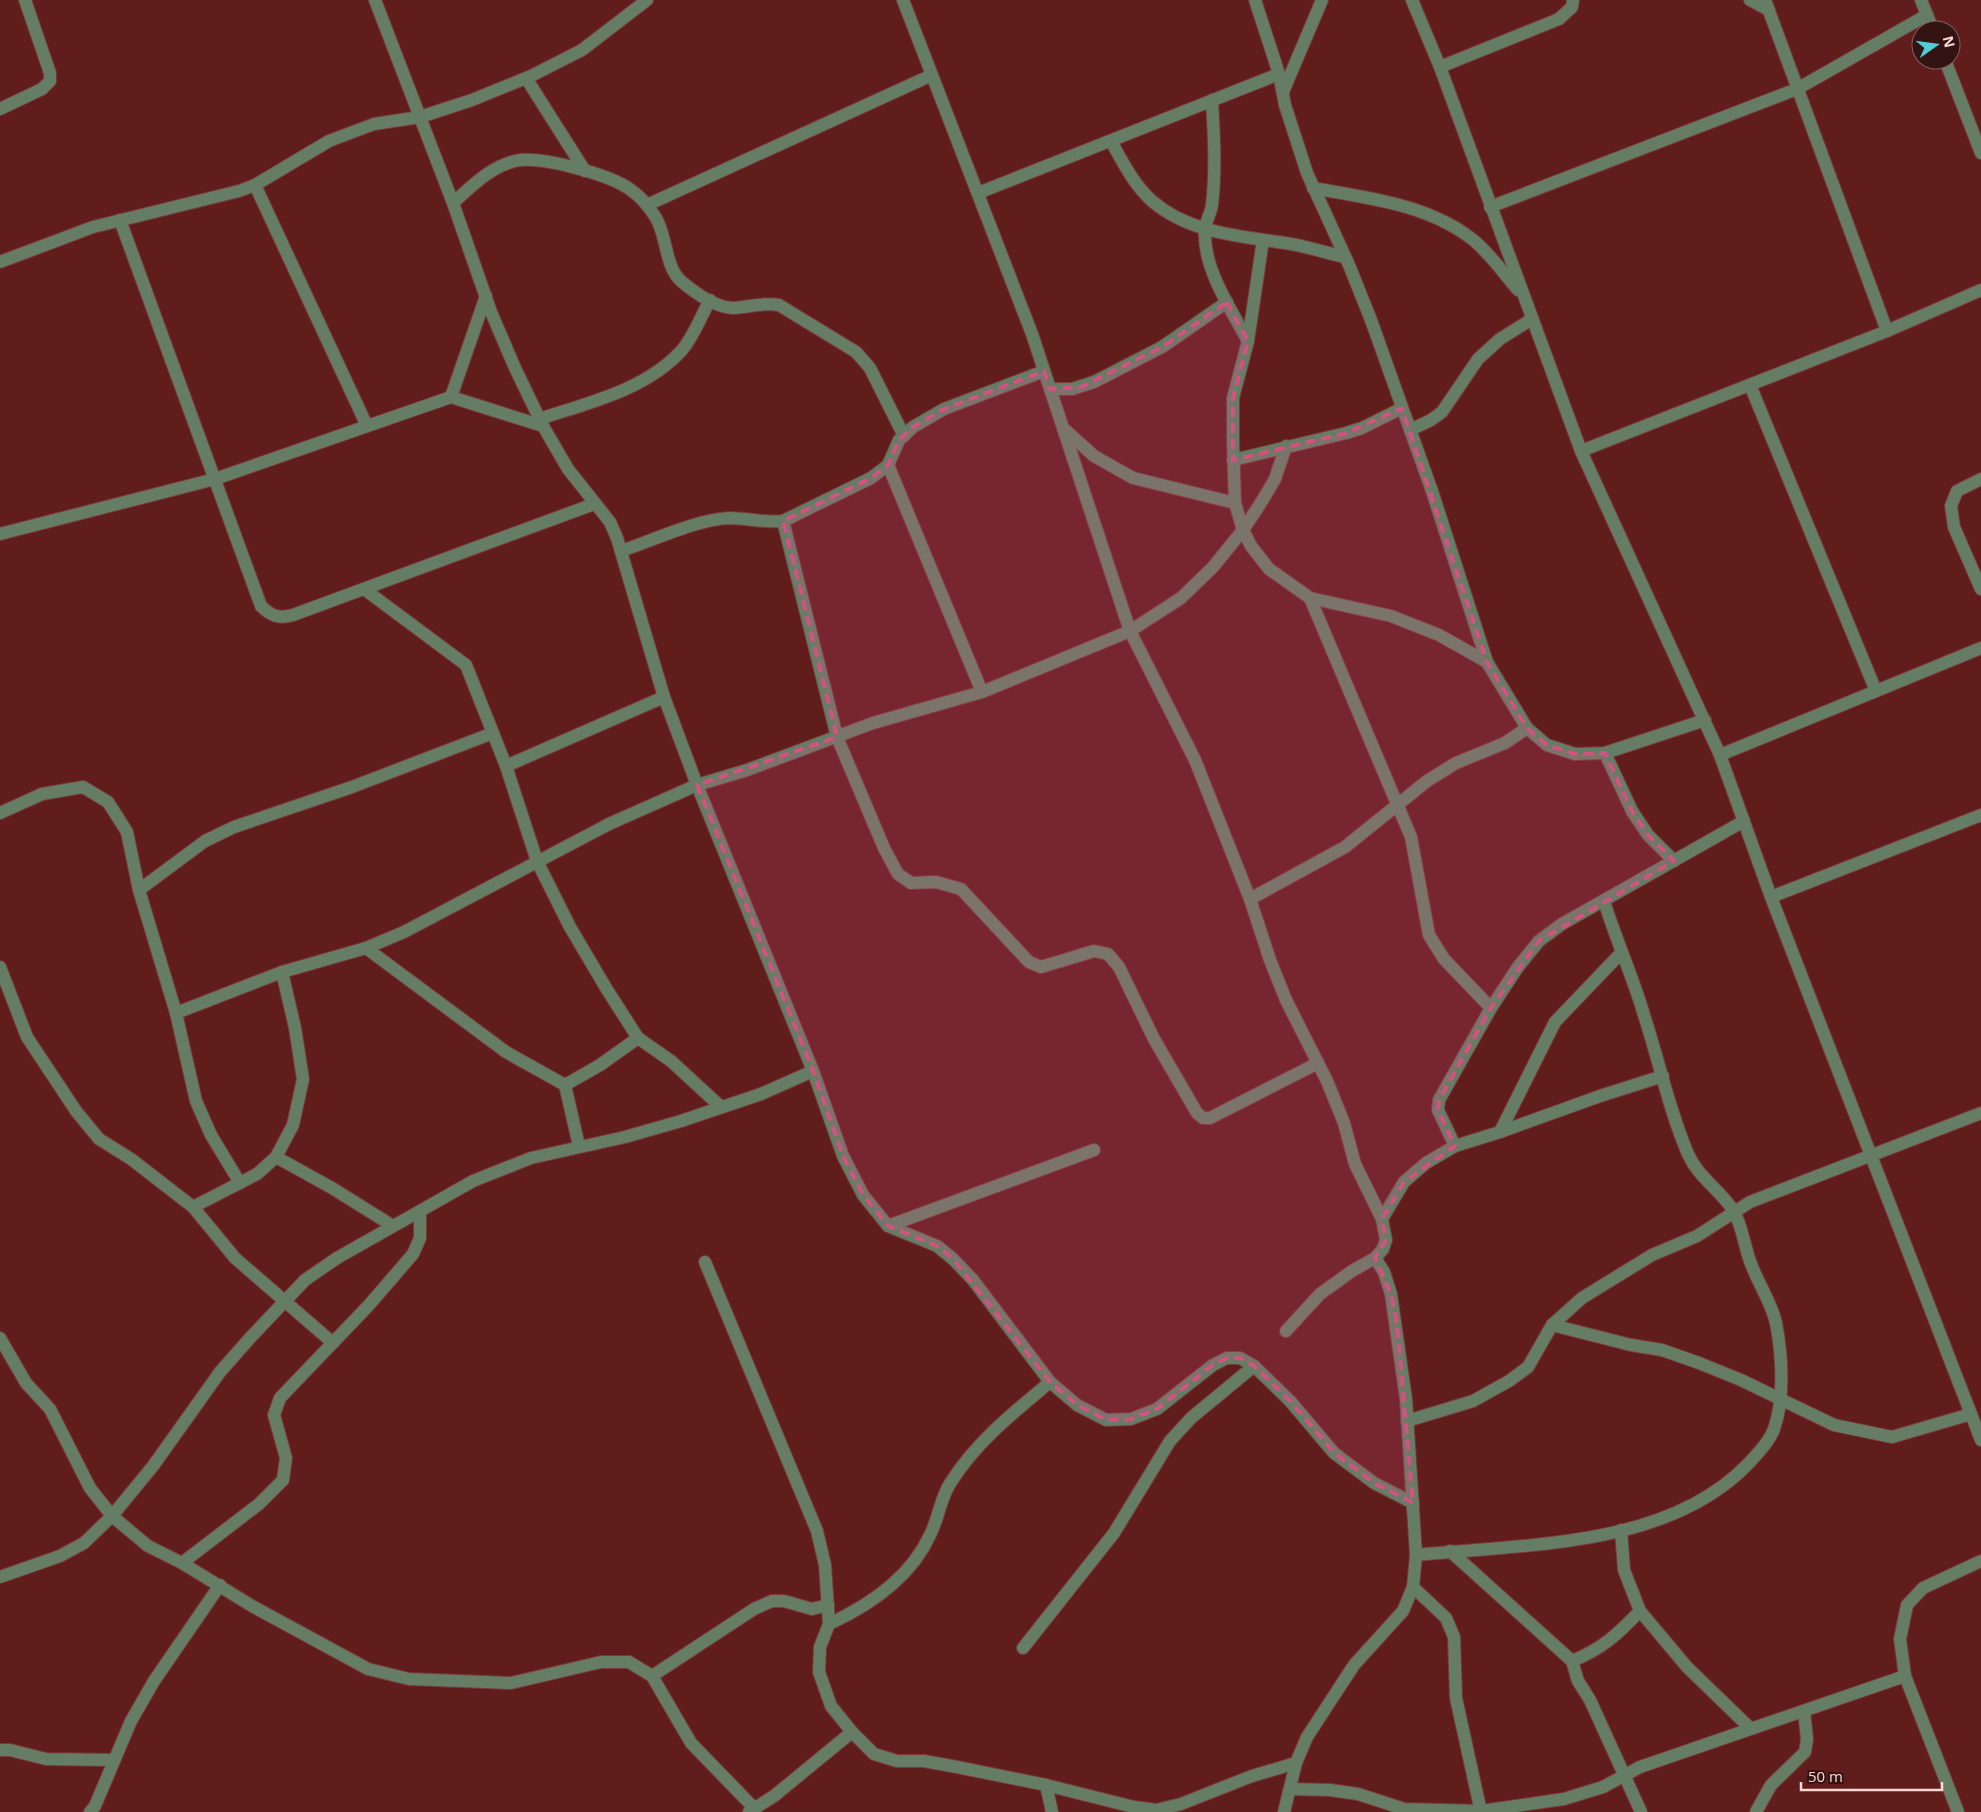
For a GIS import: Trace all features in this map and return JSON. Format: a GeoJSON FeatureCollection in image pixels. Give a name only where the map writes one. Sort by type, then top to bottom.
{"type":"FeatureCollection","features":[{"type":"Feature","properties":{"kind":"street"},"geometry":{"type":"LineString","coordinates":[[0,109],[42,89],[50,81],[50,73],[25,0]]}},
{"type":"Feature","properties":{"kind":"street"},"geometry":{"type":"LineString","coordinates":[[375,0],[453,203],[486,296],[541,423],[568,469],[610,522],[621,551],[664,697],[697,785],[814,1071],[844,1156],[863,1195],[888,1226],[936,1246],[953,1259],[973,1280],[1050,1382],[1077,1405],[1106,1420],[1131,1419],[1157,1409],[1213,1365],[1227,1358],[1240,1358],[1254,1366],[1290,1402],[1334,1453],[1374,1483],[1413,1503]]}},
{"type":"Feature","properties":{"kind":"street"},"geometry":{"type":"LineString","coordinates":[[0,262],[69,235],[120,220],[239,191],[255,185],[329,141],[374,124],[420,117],[472,100],[526,78],[582,50],[648,0]]}},
{"type":"Feature","properties":{"kind":"street"},"geometry":{"type":"LineString","coordinates":[[903,0],[1044,371],[1130,630],[1196,760],[1250,899],[1270,960],[1286,1000],[1318,1063],[1344,1123],[1358,1172],[1382,1219],[1386,1240],[1383,1249],[1375,1258],[1352,1271],[1320,1294],[1286,1331]]}},
{"type":"Feature","properties":{"kind":"street"},"geometry":{"type":"LineString","coordinates":[[1254,0],[1279,74],[1313,188],[1345,258],[1402,408],[1487,662],[1527,728],[1547,745],[1575,754],[1605,752],[1705,720]]}},
{"type":"Feature","properties":{"kind":"street"},"geometry":{"type":"LineString","coordinates":[[1283,92],[1322,0]]}},
{"type":"Feature","properties":{"kind":"street"},"geometry":{"type":"LineString","coordinates":[[1412,0],[1440,67],[1581,451],[1720,755],[1771,896],[1981,1440]]}},
{"type":"Feature","properties":{"kind":"street"},"geometry":{"type":"LineString","coordinates":[[1440,67],[1559,19],[1567,14],[1573,0]]}},
{"type":"Feature","properties":{"kind":"street"},"geometry":{"type":"LineString","coordinates":[[1750,0],[1767,5],[1887,331]]}},
{"type":"Feature","properties":{"kind":"street"},"geometry":{"type":"LineString","coordinates":[[1921,0],[1929,20]]}},
{"type":"Feature","properties":{"kind":"street"},"geometry":{"type":"LineString","coordinates":[[1490,206],[1797,89],[1927,15]]}},
{"type":"Feature","properties":{"kind":"street"},"geometry":{"type":"LineString","coordinates":[[1949,70],[1978,136],[1981,154]]}},
{"type":"Feature","properties":{"kind":"street"},"geometry":{"type":"LineString","coordinates":[[978,194],[1279,74]]}},
{"type":"Feature","properties":{"kind":"street"},"geometry":{"type":"LineString","coordinates":[[647,205],[932,76]]}},
{"type":"Feature","properties":{"kind":"street"},"geometry":{"type":"LineString","coordinates":[[526,78],[585,171]]}},
{"type":"Feature","properties":{"kind":"street"},"geometry":{"type":"LineString","coordinates":[[1212,100],[1215,148],[1214,179],[1211,207],[1204,230],[1212,268],[1227,302],[1248,341]]}},
{"type":"Feature","properties":{"kind":"street"},"geometry":{"type":"LineString","coordinates":[[1111,141],[1130,174],[1151,200],[1172,215],[1204,230],[1263,240],[1345,258]]}},
{"type":"Feature","properties":{"kind":"street"},"geometry":{"type":"LineString","coordinates":[[453,203],[488,172],[516,161],[547,161],[605,176],[630,189],[647,205],[657,220],[672,267],[680,280],[717,305],[732,308],[765,302],[779,304],[856,352],[870,368],[904,436]]}},
{"type":"Feature","properties":{"kind":"street"},"geometry":{"type":"LineString","coordinates":[[255,185],[367,426]]}},
{"type":"Feature","properties":{"kind":"street"},"geometry":{"type":"LineString","coordinates":[[1313,188],[1411,208],[1441,220],[1473,239],[1524,297]]}},
{"type":"Feature","properties":{"kind":"street"},"geometry":{"type":"LineString","coordinates":[[120,220],[261,606],[274,616],[283,618],[594,504]]}},
{"type":"Feature","properties":{"kind":"street"},"geometry":{"type":"LineString","coordinates":[[1263,240],[1258,258],[1248,341],[1234,398],[1234,503],[1243,530],[1251,546],[1269,569],[1310,598],[1391,616],[1439,635],[1487,662]]}},
{"type":"Feature","properties":{"kind":"street"},"geometry":{"type":"LineString","coordinates":[[1581,451],[1887,331],[1981,290]]}},
{"type":"Feature","properties":{"kind":"street"},"geometry":{"type":"LineString","coordinates":[[451,396],[486,296]]}},
{"type":"Feature","properties":{"kind":"street"},"geometry":{"type":"LineString","coordinates":[[0,534],[215,480],[451,396],[541,423],[637,384],[662,367],[682,349],[710,300]]}},
{"type":"Feature","properties":{"kind":"street"},"geometry":{"type":"LineString","coordinates":[[1050,389],[1072,389],[1094,382],[1162,347],[1227,302]]}},
{"type":"Feature","properties":{"kind":"street"},"geometry":{"type":"LineString","coordinates":[[1410,430],[1431,420],[1442,412],[1478,359],[1500,339],[1532,318]]}},
{"type":"Feature","properties":{"kind":"street"},"geometry":{"type":"LineString","coordinates":[[621,551],[710,520],[730,518],[770,522],[783,521],[871,478],[888,464],[896,446],[913,426],[944,409],[1044,371]]}},
{"type":"Feature","properties":{"kind":"street"},"geometry":{"type":"LineString","coordinates":[[1750,385],[1876,691]]}},
{"type":"Feature","properties":{"kind":"street"},"geometry":{"type":"LineString","coordinates":[[1233,460],[1362,428],[1402,408]]}},
{"type":"Feature","properties":{"kind":"street"},"geometry":{"type":"LineString","coordinates":[[1063,428],[1094,456],[1133,478],[1234,503]]}},
{"type":"Feature","properties":{"kind":"street"},"geometry":{"type":"LineString","coordinates":[[176,1013],[282,972],[366,948],[404,932],[451,909],[537,861],[609,824],[697,785],[747,770],[874,723],[982,692],[1130,630],[1181,598],[1213,567],[1243,530],[1274,479],[1286,446]]}},
{"type":"Feature","properties":{"kind":"street"},"geometry":{"type":"LineString","coordinates":[[888,464],[982,692]]}},
{"type":"Feature","properties":{"kind":"street"},"geometry":{"type":"LineString","coordinates":[[1981,479],[1957,490],[1951,506],[1954,527],[1981,589]]}},
{"type":"Feature","properties":{"kind":"street"},"geometry":{"type":"LineString","coordinates":[[783,521],[837,737],[884,848],[898,874],[911,883],[936,882],[961,889],[1029,962],[1041,967],[1094,951],[1108,954],[1119,967],[1178,1082],[1197,1113],[1203,1118],[1210,1118],[1318,1063]]}},
{"type":"Feature","properties":{"kind":"street"},"geometry":{"type":"LineString","coordinates":[[364,589],[466,665],[506,766],[537,861],[574,934],[638,1038],[671,1061],[721,1107]]}},
{"type":"Feature","properties":{"kind":"street"},"geometry":{"type":"LineString","coordinates":[[1310,598],[1396,808],[1411,837],[1429,935],[1444,959],[1491,1008]]}},
{"type":"Feature","properties":{"kind":"street"},"geometry":{"type":"LineString","coordinates":[[1720,755],[1981,648]]}},
{"type":"Feature","properties":{"kind":"street"},"geometry":{"type":"LineString","coordinates":[[506,766],[664,697]]}},
{"type":"Feature","properties":{"kind":"street"},"geometry":{"type":"LineString","coordinates":[[1250,899],[1345,848],[1428,780],[1456,763],[1505,742],[1527,728]]}},
{"type":"Feature","properties":{"kind":"street"},"geometry":{"type":"LineString","coordinates":[[139,890],[205,841],[234,827],[352,787],[493,733]]}},
{"type":"Feature","properties":{"kind":"street"},"geometry":{"type":"LineString","coordinates":[[1605,752],[1632,811],[1648,835],[1674,861]]}},
{"type":"Feature","properties":{"kind":"street"},"geometry":{"type":"LineString","coordinates":[[0,813],[42,794],[83,787],[108,802],[127,832],[139,890],[176,1013],[196,1101],[211,1135],[240,1183]]}},
{"type":"Feature","properties":{"kind":"street"},"geometry":{"type":"LineString","coordinates":[[1771,896],[1981,814]]}},
{"type":"Feature","properties":{"kind":"street"},"geometry":{"type":"LineString","coordinates":[[1455,1146],[1438,1110],[1440,1100],[1491,1008],[1539,941],[1562,924],[1604,902],[1744,821]]}},
{"type":"Feature","properties":{"kind":"street"},"geometry":{"type":"LineString","coordinates":[[1416,1555],[1574,1540],[1621,1530],[1671,1516],[1706,1498],[1734,1478],[1762,1449],[1774,1430],[1780,1399],[1781,1370],[1776,1323],[1770,1304],[1750,1261],[1734,1211],[1703,1177],[1689,1156],[1643,1012],[1604,902]]}},
{"type":"Feature","properties":{"kind":"street"},"geometry":{"type":"LineString","coordinates":[[366,948],[506,1052],[565,1085],[579,1146]]}},
{"type":"Feature","properties":{"kind":"street"},"geometry":{"type":"LineString","coordinates":[[1500,1132],[1555,1022],[1621,953]]}},
{"type":"Feature","properties":{"kind":"street"},"geometry":{"type":"LineString","coordinates":[[0,967],[27,1037],[76,1111],[99,1139],[131,1159],[193,1207],[235,1258],[333,1343]]}},
{"type":"Feature","properties":{"kind":"street"},"geometry":{"type":"LineString","coordinates":[[193,1207],[257,1174],[276,1157],[293,1125],[302,1079],[282,972]]}},
{"type":"Feature","properties":{"kind":"street"},"geometry":{"type":"LineString","coordinates":[[565,1085],[600,1065],[638,1038]]}},
{"type":"Feature","properties":{"kind":"street"},"geometry":{"type":"LineString","coordinates":[[0,1577],[60,1556],[84,1543],[112,1516],[154,1466],[220,1372],[305,1280],[337,1258],[474,1181],[530,1158],[625,1137],[761,1094],[814,1071]]}},
{"type":"Feature","properties":{"kind":"street"},"geometry":{"type":"LineString","coordinates":[[1382,1219],[1404,1182],[1426,1163],[1455,1146],[1663,1076]]}},
{"type":"Feature","properties":{"kind":"street"},"geometry":{"type":"LineString","coordinates":[[1407,1421],[1473,1400],[1509,1380],[1528,1367],[1552,1325],[1582,1298],[1652,1255],[1697,1236],[1734,1211],[1768,1194],[1872,1157],[1981,1113]]}},
{"type":"Feature","properties":{"kind":"street"},"geometry":{"type":"LineString","coordinates":[[888,1226],[1094,1150]]}},
{"type":"Feature","properties":{"kind":"street"},"geometry":{"type":"LineString","coordinates":[[276,1157],[332,1188],[393,1226]]}},
{"type":"Feature","properties":{"kind":"street"},"geometry":{"type":"LineString","coordinates":[[182,1563],[259,1504],[283,1480],[286,1458],[274,1415],[280,1398],[333,1343],[413,1254],[420,1238],[420,1213]]}},
{"type":"Feature","properties":{"kind":"street"},"geometry":{"type":"LineString","coordinates":[[1284,1812],[1296,1763],[1307,1737],[1354,1665],[1403,1611],[1413,1587],[1416,1555],[1411,1452],[1401,1356],[1391,1294],[1384,1272],[1375,1258]]}},
{"type":"Feature","properties":{"kind":"street"},"geometry":{"type":"LineString","coordinates":[[704,1262],[817,1531],[825,1565],[829,1624],[820,1647],[819,1672],[831,1706],[852,1732],[874,1754],[897,1761],[924,1761],[1046,1785],[1134,1807],[1156,1810],[1182,1808],[1252,1776],[1296,1763]]}},
{"type":"Feature","properties":{"kind":"street"},"geometry":{"type":"LineString","coordinates":[[1552,1325],[1631,1345],[1662,1350],[1716,1370],[1834,1425],[1892,1436],[1971,1414]]}},
{"type":"Feature","properties":{"kind":"street"},"geometry":{"type":"LineString","coordinates":[[0,1338],[26,1383],[50,1409],[90,1488],[112,1516],[148,1546],[182,1563],[252,1606],[368,1669],[409,1679],[511,1683],[601,1662],[629,1662],[652,1676],[691,1743],[752,1810],[852,1732]]}},
{"type":"Feature","properties":{"kind":"street"},"geometry":{"type":"LineString","coordinates":[[1023,1648],[1114,1533],[1170,1441],[1191,1418],[1254,1366]]}},
{"type":"Feature","properties":{"kind":"street"},"geometry":{"type":"LineString","coordinates":[[829,1624],[859,1610],[885,1590],[917,1561],[931,1533],[950,1484],[973,1451],[1001,1423],[1050,1382]]}},
{"type":"Feature","properties":{"kind":"street"},"geometry":{"type":"LineString","coordinates":[[1621,1530],[1624,1570],[1640,1611],[1687,1667],[1750,1728]]}},
{"type":"Feature","properties":{"kind":"street"},"geometry":{"type":"LineString","coordinates":[[1450,1552],[1572,1661],[1578,1681],[1590,1700],[1641,1812]]}},
{"type":"Feature","properties":{"kind":"street"},"geometry":{"type":"LineString","coordinates":[[1958,1812],[1905,1676],[1900,1639],[1907,1605],[1922,1588],[1981,1561]]}},
{"type":"Feature","properties":{"kind":"street"},"geometry":{"type":"LineString","coordinates":[[90,1812],[95,1806],[131,1721],[154,1682],[220,1586]]}},
{"type":"Feature","properties":{"kind":"street"},"geometry":{"type":"LineString","coordinates":[[1413,1587],[1446,1618],[1454,1637],[1456,1698],[1481,1811]]}},
{"type":"Feature","properties":{"kind":"street"},"geometry":{"type":"LineString","coordinates":[[652,1676],[754,1609],[772,1601],[784,1600],[812,1609],[828,1605]]}},
{"type":"Feature","properties":{"kind":"street"},"geometry":{"type":"LineString","coordinates":[[1572,1661],[1594,1652],[1613,1639],[1640,1611]]}},
{"type":"Feature","properties":{"kind":"street"},"geometry":{"type":"LineString","coordinates":[[1291,1789],[1330,1790],[1358,1794],[1404,1809],[1481,1811],[1564,1799],[1603,1787],[1640,1767],[1905,1676]]}},
{"type":"Feature","properties":{"kind":"street"},"geometry":{"type":"LineString","coordinates":[[1756,1812],[1771,1784],[1805,1752],[1807,1739],[1804,1711]]}},
{"type":"Feature","properties":{"kind":"street"},"geometry":{"type":"LineString","coordinates":[[0,1750],[10,1750],[46,1759],[114,1760]]}},
{"type":"Feature","properties":{"kind":"street"},"geometry":{"type":"LineString","coordinates":[[1046,1785],[1052,1812]]}},
{"type":"Feature","properties":{"kind":"highlighted area"},"geometry":{"type":"Polygon","coordinates":[[[1227,302],[1248,341],[1233,398],[1233,460],[1346,433],[1402,408],[1487,662],[1527,728],[1547,745],[1575,754],[1605,753],[1632,811],[1648,835],[1674,861],[1539,941],[1491,1008],[1439,1100],[1438,1110],[1455,1146],[1404,1182],[1382,1219],[1386,1240],[1375,1258],[1391,1294],[1397,1323],[1413,1503],[1374,1483],[1334,1453],[1290,1401],[1254,1366],[1240,1358],[1227,1358],[1213,1365],[1157,1409],[1131,1419],[1106,1420],[1077,1405],[1050,1382],[953,1259],[937,1246],[888,1226],[863,1195],[843,1156],[813,1071],[697,785],[837,737],[783,521],[871,478],[888,465],[899,440],[913,427],[944,409],[1044,371],[1050,389],[1081,387],[1162,347],[1227,302]]]}}]}
